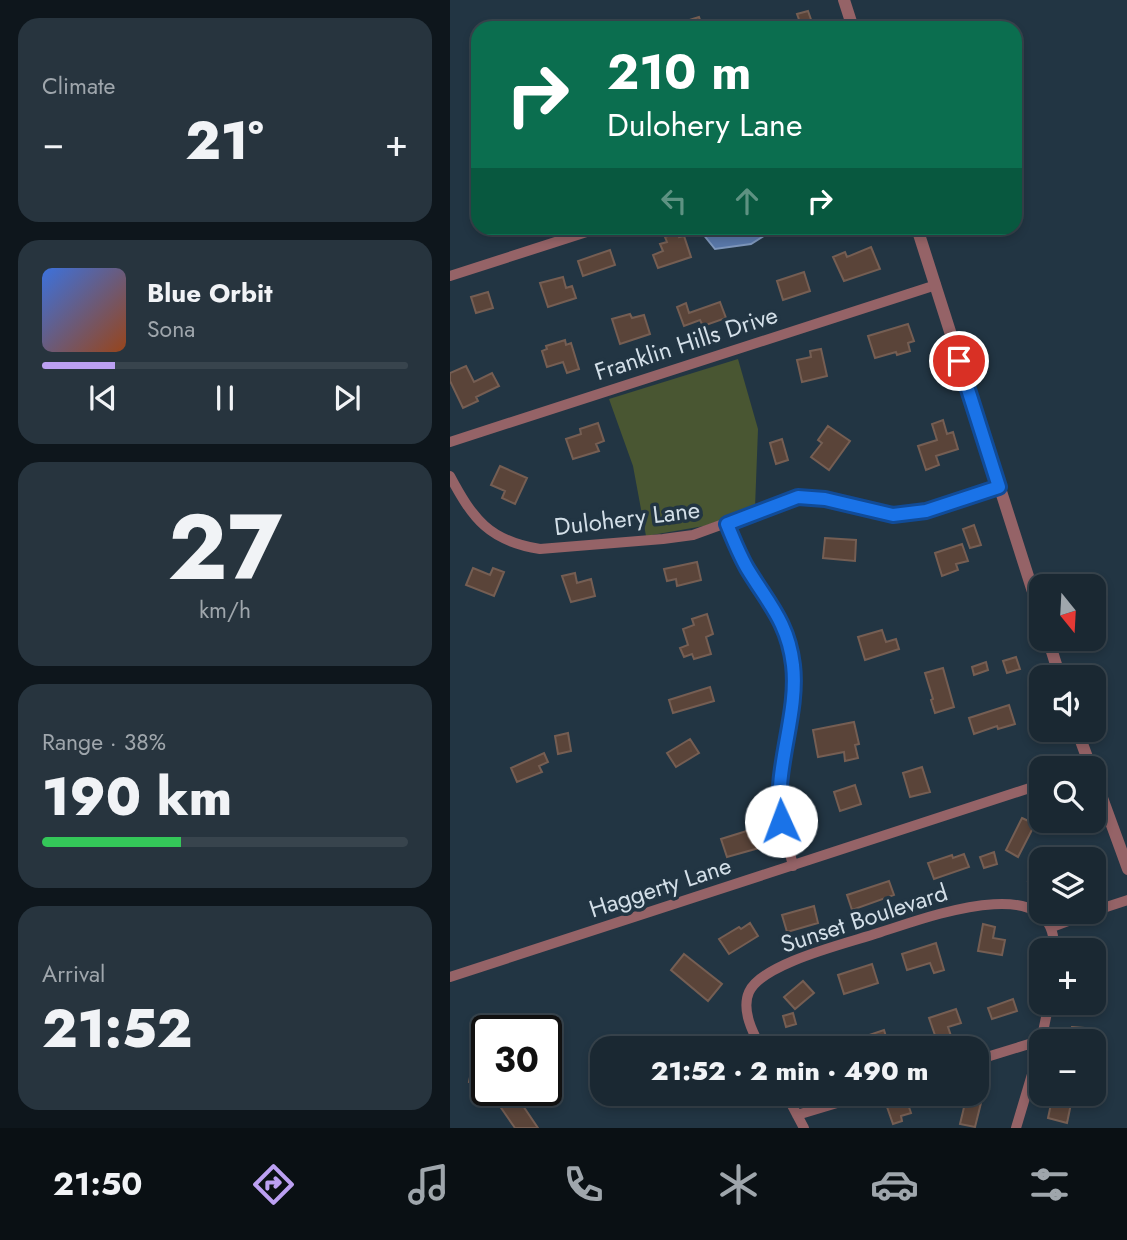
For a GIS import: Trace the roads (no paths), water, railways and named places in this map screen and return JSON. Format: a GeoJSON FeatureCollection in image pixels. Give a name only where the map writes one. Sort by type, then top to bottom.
{"type":"FeatureCollection","features":[{"type":"Feature","properties":{"kind":"street"},"geometry":{"type":"LineString","coordinates":[[844,0],[851,21]]}},
{"type":"Feature","properties":{"kind":"street"},"geometry":{"type":"LineString","coordinates":[[450,276],[577,235]]}},
{"type":"Feature","properties":{"kind":"street"},"geometry":{"type":"LineString","coordinates":[[919,235],[1029,580]]}},
{"type":"Feature","properties":{"kind":"street","name":"Franklin Hills Drive"},"geometry":{"type":"LineString","coordinates":[[450,442],[936,285]]}},
{"type":"Feature","properties":{"kind":"street","name":"Dulohery Lane"},"geometry":{"type":"LineString","coordinates":[[450,476],[479,522],[501,539],[520,546],[559,549],[693,535],[798,497],[825,499],[893,515],[926,511],[999,487]]}},
{"type":"Feature","properties":{"kind":"street"},"geometry":{"type":"LineString","coordinates":[[727,524],[746,566],[776,610],[790,647],[794,680],[780,785],[780,811],[793,866]]}},
{"type":"Feature","properties":{"kind":"street","name":"Haggerty Lane"},"geometry":{"type":"LineString","coordinates":[[450,977],[1029,788]]}},
{"type":"Feature","properties":{"kind":"street"},"geometry":{"type":"LineString","coordinates":[[1106,810],[1127,869]]}},
{"type":"Feature","properties":{"kind":"street"},"geometry":{"type":"LineString","coordinates":[[1106,907],[1127,900]]}},
{"type":"Feature","properties":{"kind":"street","name":"Sunset Boulevard"},"geometry":{"type":"LineString","coordinates":[[755,1036],[750,1025],[747,998],[755,983],[782,965],[946,911],[977,905],[999,903],[1025,908],[1041,915],[1052,927]]}},
{"type":"Feature","properties":{"kind":"street"},"geometry":{"type":"LineString","coordinates":[[1053,938],[1052,927],[1060,924]]}},
{"type":"Feature","properties":{"kind":"street"},"geometry":{"type":"LineString","coordinates":[[989,1056],[1029,1044]]}},
{"type":"Feature","properties":{"kind":"street"},"geometry":{"type":"LineString","coordinates":[[1016,1128],[1029,1084]]}},
{"type":"Feature","properties":{"kind":"street"},"geometry":{"type":"LineString","coordinates":[[792,1106],[804,1128]]}},
{"type":"Feature","properties":{"kind":"street"},"geometry":{"type":"LineString","coordinates":[[797,1115],[827,1106]]}},
{"type":"Feature","properties":{"kind":"water"},"geometry":{"type":"Polygon","coordinates":[[[704,235],[765,235],[751,244],[715,249],[704,235]]]}}]}
